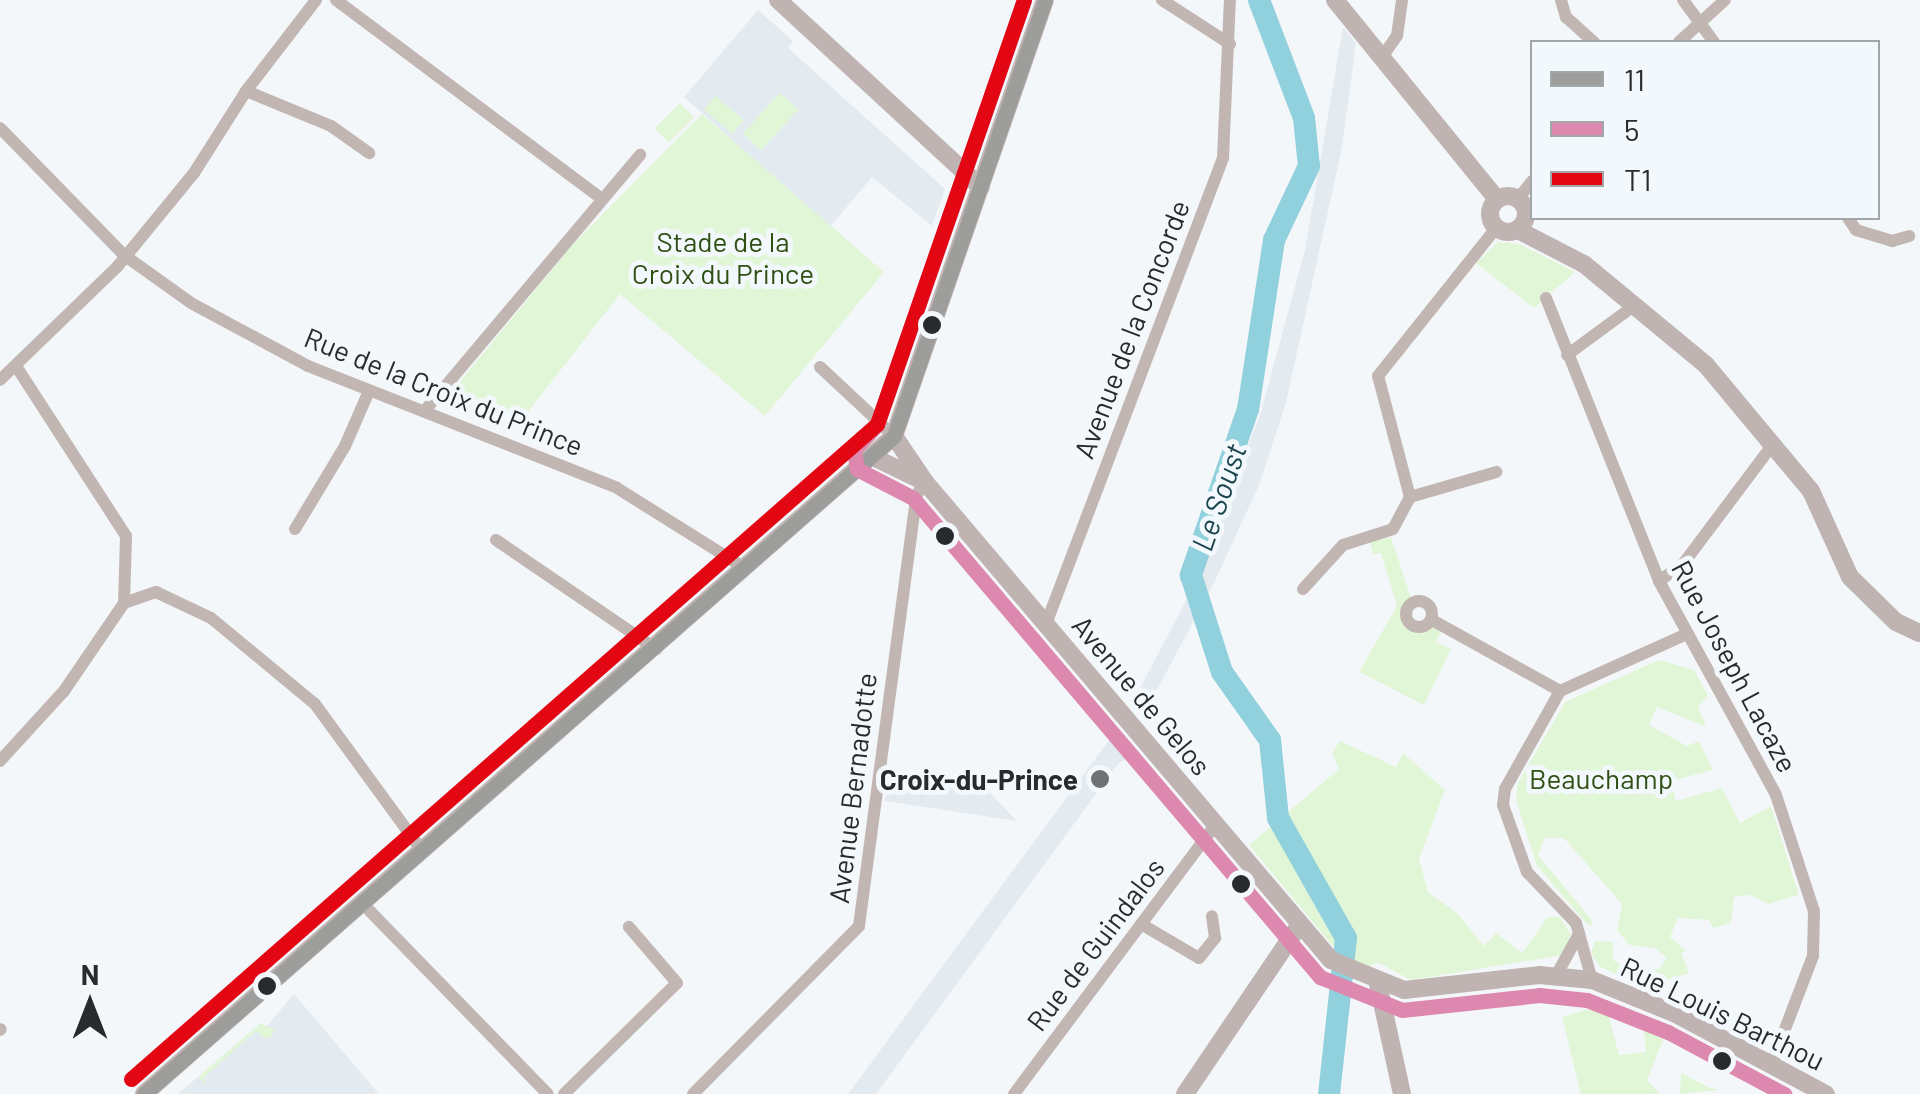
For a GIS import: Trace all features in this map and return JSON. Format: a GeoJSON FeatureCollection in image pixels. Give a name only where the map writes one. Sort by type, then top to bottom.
{"type":"FeatureCollection","features":[{"type":"Feature","properties":{"kind":"street"},"geometry":{"type":"LineString","coordinates":[[0,380],[124,255],[194,174],[246,91],[316,0]]}},
{"type":"Feature","properties":{"kind":"street"},"geometry":{"type":"LineString","coordinates":[[336,0],[601,198]]}},
{"type":"Feature","properties":{"kind":"street"},"geometry":{"type":"LineString","coordinates":[[779,0],[981,187]]}},
{"type":"Feature","properties":{"kind":"street"},"geometry":{"type":"LineString","coordinates":[[144,1094],[874,458],[894,436],[1045,0]]}},
{"type":"Feature","properties":{"kind":"street"},"geometry":{"type":"LineString","coordinates":[[1162,0],[1230,44]]}},
{"type":"Feature","properties":{"kind":"street","name":"Avenue de la Concorde"},"geometry":{"type":"LineString","coordinates":[[1046,624],[1223,158],[1230,0]]}},
{"type":"Feature","properties":{"kind":"street"},"geometry":{"type":"LineString","coordinates":[[1335,0],[1380,60],[1481,172],[1497,200]]}},
{"type":"Feature","properties":{"kind":"street"},"geometry":{"type":"LineString","coordinates":[[1380,60],[1396,36],[1402,0]]}},
{"type":"Feature","properties":{"kind":"street"},"geometry":{"type":"LineString","coordinates":[[1561,0],[1566,16],[1592,40]]}},
{"type":"Feature","properties":{"kind":"street"},"geometry":{"type":"LineString","coordinates":[[1684,0],[1696,26],[1712,40]]}},
{"type":"Feature","properties":{"kind":"street"},"geometry":{"type":"LineString","coordinates":[[1681,40],[1725,0]]}},
{"type":"Feature","properties":{"kind":"street"},"geometry":{"type":"LineString","coordinates":[[246,91],[331,126],[368,153]]}},
{"type":"Feature","properties":{"kind":"street","name":"Rue de la Croix du Prince"},"geometry":{"type":"LineString","coordinates":[[0,128],[124,255],[191,303],[369,391],[427,408],[616,488],[746,569]]}},
{"type":"Feature","properties":{"kind":"street"},"geometry":{"type":"LineString","coordinates":[[427,408],[640,155]]}},
{"type":"Feature","properties":{"kind":"street"},"geometry":{"type":"LineString","coordinates":[[1518,200],[1530,184]]}},
{"type":"Feature","properties":{"kind":"street"},"geometry":{"type":"LineString","coordinates":[[1497,200],[1518,200]]}},
{"type":"Feature","properties":{"kind":"street"},"geometry":{"type":"LineString","coordinates":[[1496,228],[1490,214],[1497,200]]}},
{"type":"Feature","properties":{"kind":"street"},"geometry":{"type":"LineString","coordinates":[[1518,200],[1526,215],[1518,230]]}},
{"type":"Feature","properties":{"kind":"street"},"geometry":{"type":"LineString","coordinates":[[1849,220],[1856,230],[1874,235],[1909,236]]}},
{"type":"Feature","properties":{"kind":"street"},"geometry":{"type":"LineString","coordinates":[[1496,228],[1518,230],[1584,264],[1706,365],[1811,491],[1850,577],[1896,622],[1920,633]]}},
{"type":"Feature","properties":{"kind":"street"},"geometry":{"type":"LineString","coordinates":[[1303,589],[1343,544],[1393,529],[1410,497],[1378,376],[1496,228]]}},
{"type":"Feature","properties":{"kind":"street","name":"Rue Joseph Lacaze"},"geometry":{"type":"LineString","coordinates":[[1546,298],[1658,581],[1776,795],[1814,911],[1814,956],[1772,1063]]}},
{"type":"Feature","properties":{"kind":"street"},"geometry":{"type":"LineString","coordinates":[[1567,354],[1635,305]]}},
{"type":"Feature","properties":{"kind":"street"},"geometry":{"type":"LineString","coordinates":[[16,366],[126,536],[124,603]]}},
{"type":"Feature","properties":{"kind":"street"},"geometry":{"type":"LineString","coordinates":[[820,367],[894,436]]}},
{"type":"Feature","properties":{"kind":"street"},"geometry":{"type":"LineString","coordinates":[[295,529],[345,446],[369,391]]}},
{"type":"Feature","properties":{"kind":"street","name":"Avenue de Gelos"},"geometry":{"type":"LineString","coordinates":[[894,436],[925,482],[1216,824],[1298,927],[1331,960],[1369,980]]}},
{"type":"Feature","properties":{"kind":"street"},"geometry":{"type":"LineString","coordinates":[[1658,581],[1684,564],[1774,443]]}},
{"type":"Feature","properties":{"kind":"street"},"geometry":{"type":"LineString","coordinates":[[874,458],[925,482]]}},
{"type":"Feature","properties":{"kind":"street"},"geometry":{"type":"LineString","coordinates":[[1410,497],[1496,472]]}},
{"type":"Feature","properties":{"kind":"street","name":"Avenue Bernadotte"},"geometry":{"type":"LineString","coordinates":[[693,1094],[860,926],[916,496],[925,482]]}},
{"type":"Feature","properties":{"kind":"street"},"geometry":{"type":"LineString","coordinates":[[496,540],[656,649]]}},
{"type":"Feature","properties":{"kind":"street"},"geometry":{"type":"LineString","coordinates":[[0,761],[64,691],[124,603],[138,594],[170,595],[242,640],[316,704],[422,851]]}},
{"type":"Feature","properties":{"kind":"street"},"geometry":{"type":"LineString","coordinates":[[1432,620],[1560,690]]}},
{"type":"Feature","properties":{"kind":"street"},"geometry":{"type":"LineString","coordinates":[[1592,980],[1580,934],[1569,912],[1527,872],[1503,805],[1509,776],[1560,690],[1686,634]]}},
{"type":"Feature","properties":{"kind":"street","name":"Rue de Guindalos"},"geometry":{"type":"LineString","coordinates":[[1014,1094],[1216,824]]}},
{"type":"Feature","properties":{"kind":"street"},"geometry":{"type":"LineString","coordinates":[[362,904],[548,1094]]}},
{"type":"Feature","properties":{"kind":"street"},"geometry":{"type":"LineString","coordinates":[[1142,924],[1198,958],[1215,938],[1212,916]]}},
{"type":"Feature","properties":{"kind":"street"},"geometry":{"type":"LineString","coordinates":[[564,1094],[676,983],[628,927]]}},
{"type":"Feature","properties":{"kind":"street"},"geometry":{"type":"LineString","coordinates":[[1185,1094],[1298,927]]}},
{"type":"Feature","properties":{"kind":"street"},"geometry":{"type":"LineString","coordinates":[[1558,974],[1580,934]]}},
{"type":"Feature","properties":{"kind":"street","name":"Rue Louis Barthou"},"geometry":{"type":"LineString","coordinates":[[1369,980],[1432,988],[1558,974],[1592,980],[1772,1063],[1826,1094]]}},
{"type":"Feature","properties":{"kind":"street"},"geometry":{"type":"LineString","coordinates":[[1369,980],[1402,1094]]}},
{"type":"Feature","properties":{"kind":"shaded area"},"geometry":{"type":"Polygon","coordinates":[[[758,10],[793,41],[788,48],[945,189],[932,226],[872,177],[830,227],[684,97],[758,10]]]}},
{"type":"Feature","properties":{"kind":"shaded area"},"geometry":{"type":"Polygon","coordinates":[[[1343,27],[1356,43],[1342,147],[1286,403],[1259,485],[1215,581],[1142,718],[1131,705],[1197,580],[1261,412],[1305,250],[1343,27]]]}},
{"type":"Feature","properties":{"kind":"shaded area"},"geometry":{"type":"Polygon","coordinates":[[[1118,728],[1138,751],[1118,764],[876,1094],[848,1094],[1118,728]]]}},
{"type":"Feature","properties":{"kind":"shaded area"},"geometry":{"type":"Polygon","coordinates":[[[888,772],[983,786],[1017,821],[885,801],[888,772]]]}},
{"type":"Feature","properties":{"kind":"shaded area"},"geometry":{"type":"Polygon","coordinates":[[[294,994],[379,1094],[178,1094],[261,1023],[266,1027],[294,994]]]}},
{"type":"Feature","properties":{"kind":"green space"},"geometry":{"type":"Polygon","coordinates":[[[780,93],[798,110],[761,150],[742,133],[780,93]]]}},
{"type":"Feature","properties":{"kind":"green space"},"geometry":{"type":"Polygon","coordinates":[[[716,96],[744,120],[732,134],[704,110],[716,96]]]}},
{"type":"Feature","properties":{"kind":"green space"},"geometry":{"type":"Polygon","coordinates":[[[680,103],[694,117],[669,143],[655,128],[680,103]]]}},
{"type":"Feature","properties":{"kind":"green space","name":"Stade de la Croix du Prince"},"geometry":{"type":"Polygon","coordinates":[[[702,114],[884,272],[765,416],[620,294],[513,431],[453,408],[450,394],[573,244],[702,114]]]}},
{"type":"Feature","properties":{"kind":"green space"},"geometry":{"type":"Polygon","coordinates":[[[1498,242],[1519,244],[1575,272],[1534,308],[1476,263],[1498,242]]]}},
{"type":"Feature","properties":{"kind":"green space"},"geometry":{"type":"Polygon","coordinates":[[[1391,537],[1411,598],[1404,625],[1415,633],[1433,627],[1441,631],[1436,642],[1451,649],[1424,705],[1359,672],[1397,606],[1381,553],[1373,554],[1370,542],[1391,537]]]}},
{"type":"Feature","properties":{"kind":"green space","name":"Beauchamp"},"geometry":{"type":"Polygon","coordinates":[[[1659,660],[1694,670],[1708,696],[1698,707],[1706,727],[1657,707],[1649,725],[1687,746],[1699,741],[1713,770],[1671,781],[1676,801],[1722,788],[1740,823],[1771,806],[1799,895],[1768,904],[1751,895],[1734,897],[1731,923],[1713,928],[1709,920],[1678,918],[1670,937],[1686,951],[1681,953],[1689,973],[1643,988],[1599,966],[1591,953],[1595,941],[1613,942],[1613,960],[1633,972],[1659,969],[1667,958],[1655,948],[1629,945],[1617,930],[1622,904],[1564,838],[1545,838],[1538,855],[1593,926],[1587,924],[1537,866],[1516,800],[1518,783],[1565,702],[1659,660]]]}},
{"type":"Feature","properties":{"kind":"green space"},"geometry":{"type":"Polygon","coordinates":[[[1340,741],[1396,767],[1403,753],[1445,790],[1419,859],[1428,892],[1457,913],[1484,946],[1496,933],[1522,953],[1548,917],[1560,917],[1571,935],[1563,955],[1411,980],[1379,963],[1364,967],[1341,956],[1249,845],[1339,769],[1332,753],[1340,741]]]}},
{"type":"Feature","properties":{"kind":"green space"},"geometry":{"type":"Polygon","coordinates":[[[1599,1006],[1607,1009],[1619,1055],[1646,1052],[1643,1025],[1666,1032],[1647,1080],[1660,1094],[1581,1094],[1562,1017],[1599,1006]]]}},
{"type":"Feature","properties":{"kind":"green space"},"geometry":{"type":"Polygon","coordinates":[[[261,1023],[274,1030],[272,1036],[266,1039],[256,1031],[203,1078],[207,1087],[198,1077],[261,1023]]]}},
{"type":"Feature","properties":{"kind":"green space"},"geometry":{"type":"Polygon","coordinates":[[[1681,1073],[1710,1088],[1719,1090],[1680,1094],[1681,1073]]]}},
{"type":"Feature","properties":{"kind":"waterway","name":"Le Soust"},"geometry":{"type":"LineString","coordinates":[[1259,0],[1304,118],[1309,166],[1274,240],[1248,409],[1191,575],[1222,672],[1270,740],[1278,818],[1346,938],[1329,1094]]}},
{"type":"Feature","properties":{"kind":"transit line","name":"5"},"geometry":{"type":"LineString","coordinates":[[1024,0],[877,425],[854,450],[857,469],[913,498],[1320,977],[1402,1010],[1539,995],[1587,1000],[1668,1032],[1784,1094]]}},
{"type":"Feature","properties":{"kind":"transit line","name":"T1"},"geometry":{"type":"LineString","coordinates":[[131,1079],[877,424],[1024,0]]}},
{"type":"Feature","properties":{"kind":"transit line","name":"11"},"geometry":{"type":"LineString","coordinates":[[144,1094],[894,436],[1045,0]]}},
{"type":"Feature","properties":{"kind":"place","name":"Croix-du-Prince"},"geometry":{"type":"Point","coordinates":[1100,779]}}]}
